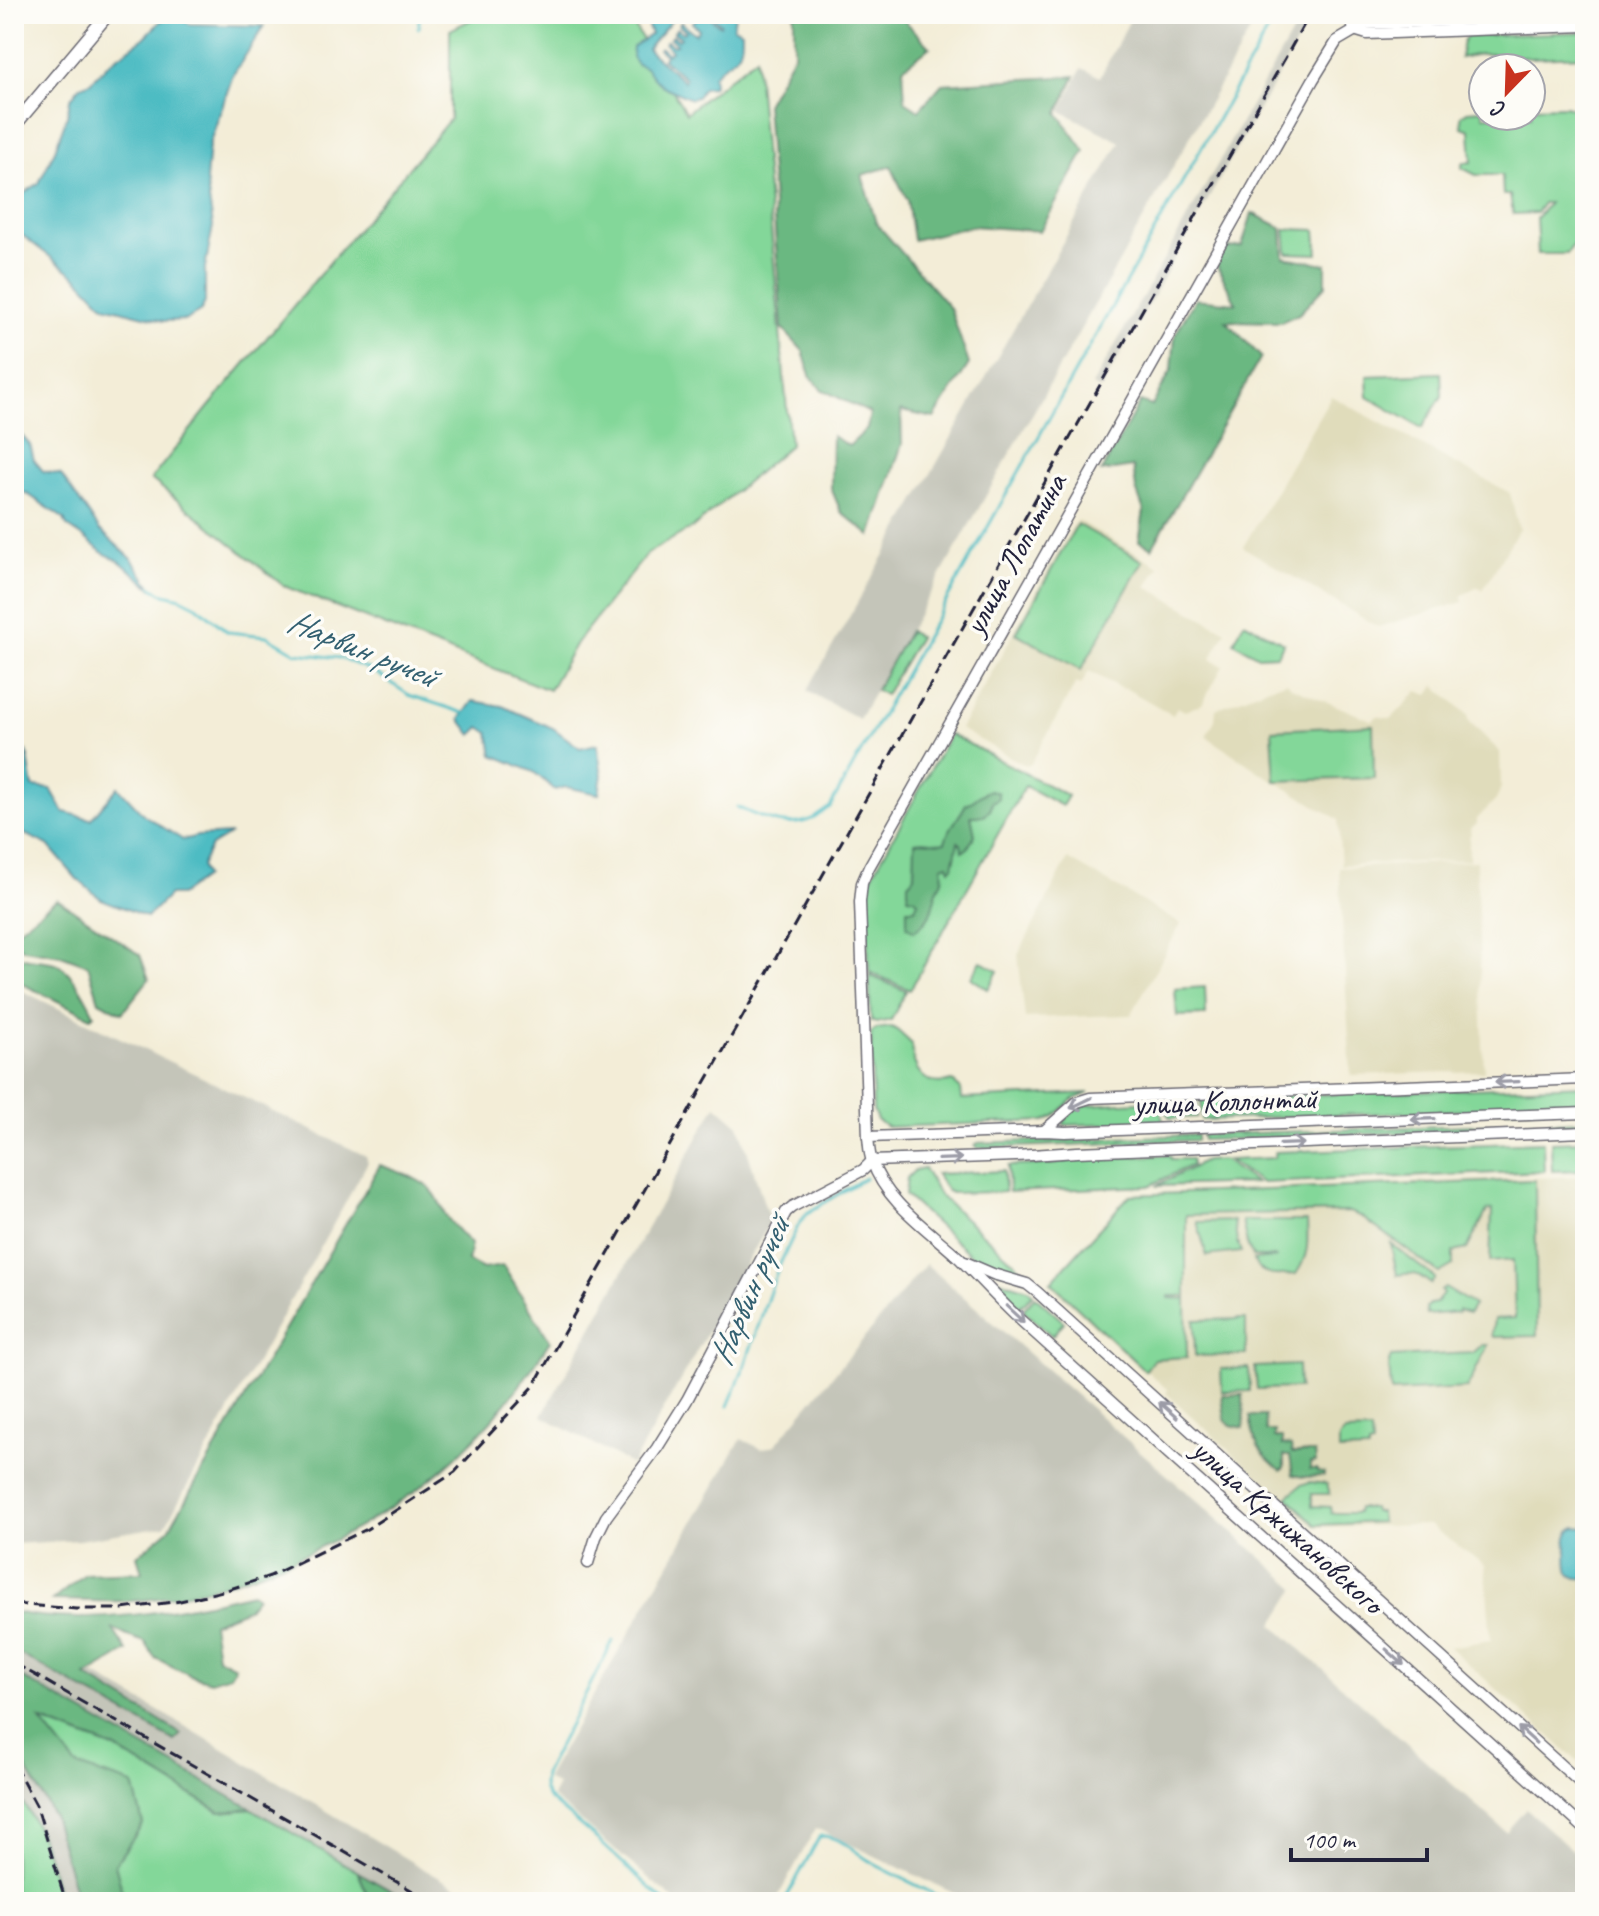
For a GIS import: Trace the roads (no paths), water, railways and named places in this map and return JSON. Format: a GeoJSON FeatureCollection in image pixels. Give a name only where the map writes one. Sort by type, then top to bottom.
{"type":"FeatureCollection","features":[{"type":"Feature","properties":{"kind":"street"},"geometry":{"type":"LineString","coordinates":[[14,126],[108,14]]}},
{"type":"Feature","properties":{"kind":"street"},"geometry":{"type":"LineString","coordinates":[[1351,19],[1366,24],[1585,17]]}},
{"type":"Feature","properties":{"kind":"street"},"geometry":{"type":"LineString","coordinates":[[1351,19],[1367,34],[1585,26]]}},
{"type":"Feature","properties":{"kind":"street","name":"улица Лопатина"},"geometry":{"type":"LineString","coordinates":[[872,1161],[868,1137],[860,902],[862,883],[1324,60],[1351,19]]}},
{"type":"Feature","properties":{"kind":"street"},"geometry":{"type":"LineString","coordinates":[[1044,1131],[1077,1102],[1090,1098],[1585,1079]]}},
{"type":"Feature","properties":{"kind":"street","name":"улица Коллонтай"},"geometry":{"type":"LineString","coordinates":[[868,1137],[1585,1113]]}},
{"type":"Feature","properties":{"kind":"street","name":"улица Коллонтай"},"geometry":{"type":"LineString","coordinates":[[872,1161],[1585,1132]]}},
{"type":"Feature","properties":{"kind":"street"},"geometry":{"type":"LineString","coordinates":[[588,1563],[606,1517],[657,1448],[687,1400],[786,1212],[863,1170],[872,1161]]}},
{"type":"Feature","properties":{"kind":"street","name":"улица Кржижановского"},"geometry":{"type":"LineString","coordinates":[[872,1161],[894,1198],[984,1285],[1585,1829]]}},
{"type":"Feature","properties":{"kind":"street","name":"улица Кржижановского"},"geometry":{"type":"LineString","coordinates":[[960,1259],[993,1274],[1027,1284],[1037,1292],[1585,1787]]}},
{"type":"Feature","properties":{"kind":"street"},"geometry":{"type":"LineString","coordinates":[[984,1285],[993,1274]]}},
{"type":"Feature","properties":{"kind":"water"},"geometry":{"type":"Polygon","coordinates":[[[677,14],[647,49],[684,81],[685,78],[663,59],[665,55],[659,50],[661,48],[668,54],[671,51],[665,44],[667,41],[673,46],[676,44],[670,38],[673,35],[678,40],[681,38],[674,32],[677,28],[683,33],[686,31],[679,25],[681,22],[695,34],[699,29],[692,23],[701,14],[720,26],[709,14],[734,14],[733,27],[742,31],[738,54],[713,76],[712,87],[703,88],[697,97],[691,99],[664,87],[632,57],[633,47],[651,34],[648,27],[651,17],[677,14]]]}},
{"type":"Feature","properties":{"kind":"water"},"geometry":{"type":"Polygon","coordinates":[[[176,16],[190,24],[264,26],[233,75],[209,145],[206,180],[213,226],[205,268],[205,302],[201,311],[186,320],[164,321],[105,306],[78,278],[14,229],[14,200],[39,183],[55,150],[70,100],[80,86],[91,82],[109,63],[144,38],[162,20],[176,16]]]}},
{"type":"Feature","properties":{"kind":"water"},"geometry":{"type":"Polygon","coordinates":[[[14,427],[30,445],[34,460],[43,471],[61,475],[100,530],[131,558],[153,589],[118,560],[103,553],[67,526],[64,519],[29,495],[14,489],[14,427]]]}},
{"type":"Feature","properties":{"kind":"water"},"geometry":{"type":"Polygon","coordinates":[[[473,701],[502,706],[553,728],[580,748],[597,744],[602,775],[599,794],[566,787],[555,790],[534,772],[493,755],[489,733],[480,727],[472,735],[460,719],[473,701]]]}},
{"type":"Feature","properties":{"kind":"water"},"geometry":{"type":"Polygon","coordinates":[[[27,751],[33,787],[51,789],[64,812],[91,819],[118,787],[144,815],[183,840],[231,834],[211,846],[201,866],[205,877],[180,895],[169,895],[147,917],[101,899],[77,879],[48,845],[14,829],[14,757],[27,751]]]}},
{"type":"Feature","properties":{"kind":"water"},"geometry":{"type":"Polygon","coordinates":[[[1576,1527],[1585,1528],[1584,1578],[1573,1577],[1568,1566],[1567,1537],[1576,1527]]]}},
{"type":"Feature","properties":{"kind":"waterway"},"geometry":{"type":"LineString","coordinates":[[418,28],[420,14]]}},
{"type":"Feature","properties":{"kind":"waterway"},"geometry":{"type":"LineString","coordinates":[[737,807],[785,823],[804,822],[830,807],[1277,14]]}},
{"type":"Feature","properties":{"kind":"waterway","name":"Нарвин ручей"},"geometry":{"type":"LineString","coordinates":[[151,586],[161,593],[197,606],[228,632],[267,636],[296,653],[340,658],[373,671],[409,695],[464,713]]}},
{"type":"Feature","properties":{"kind":"waterway","name":"Нарвин ручей"},"geometry":{"type":"LineString","coordinates":[[728,1406],[778,1268],[798,1226],[807,1213],[865,1178]]}},
{"type":"Feature","properties":{"kind":"waterway","name":"Нарвин ручей"},"geometry":{"type":"LineString","coordinates":[[613,1641],[544,1774],[544,1791],[548,1798],[665,1902]]}},
{"type":"Feature","properties":{"kind":"waterway","name":"Нарвин ручей"},"geometry":{"type":"LineString","coordinates":[[784,1902],[820,1836],[836,1839],[876,1865],[951,1902]]}},
{"type":"Feature","properties":{"kind":"railway"},"geometry":{"type":"LineString","coordinates":[[14,1604],[122,1609],[180,1601],[270,1576],[367,1529],[455,1472],[533,1387],[1310,14]]}},
{"type":"Feature","properties":{"kind":"railway"},"geometry":{"type":"LineString","coordinates":[[14,1663],[432,1902]]}},
{"type":"Feature","properties":{"kind":"railway"},"geometry":{"type":"LineString","coordinates":[[14,1764],[37,1807],[66,1902]]}}]}
